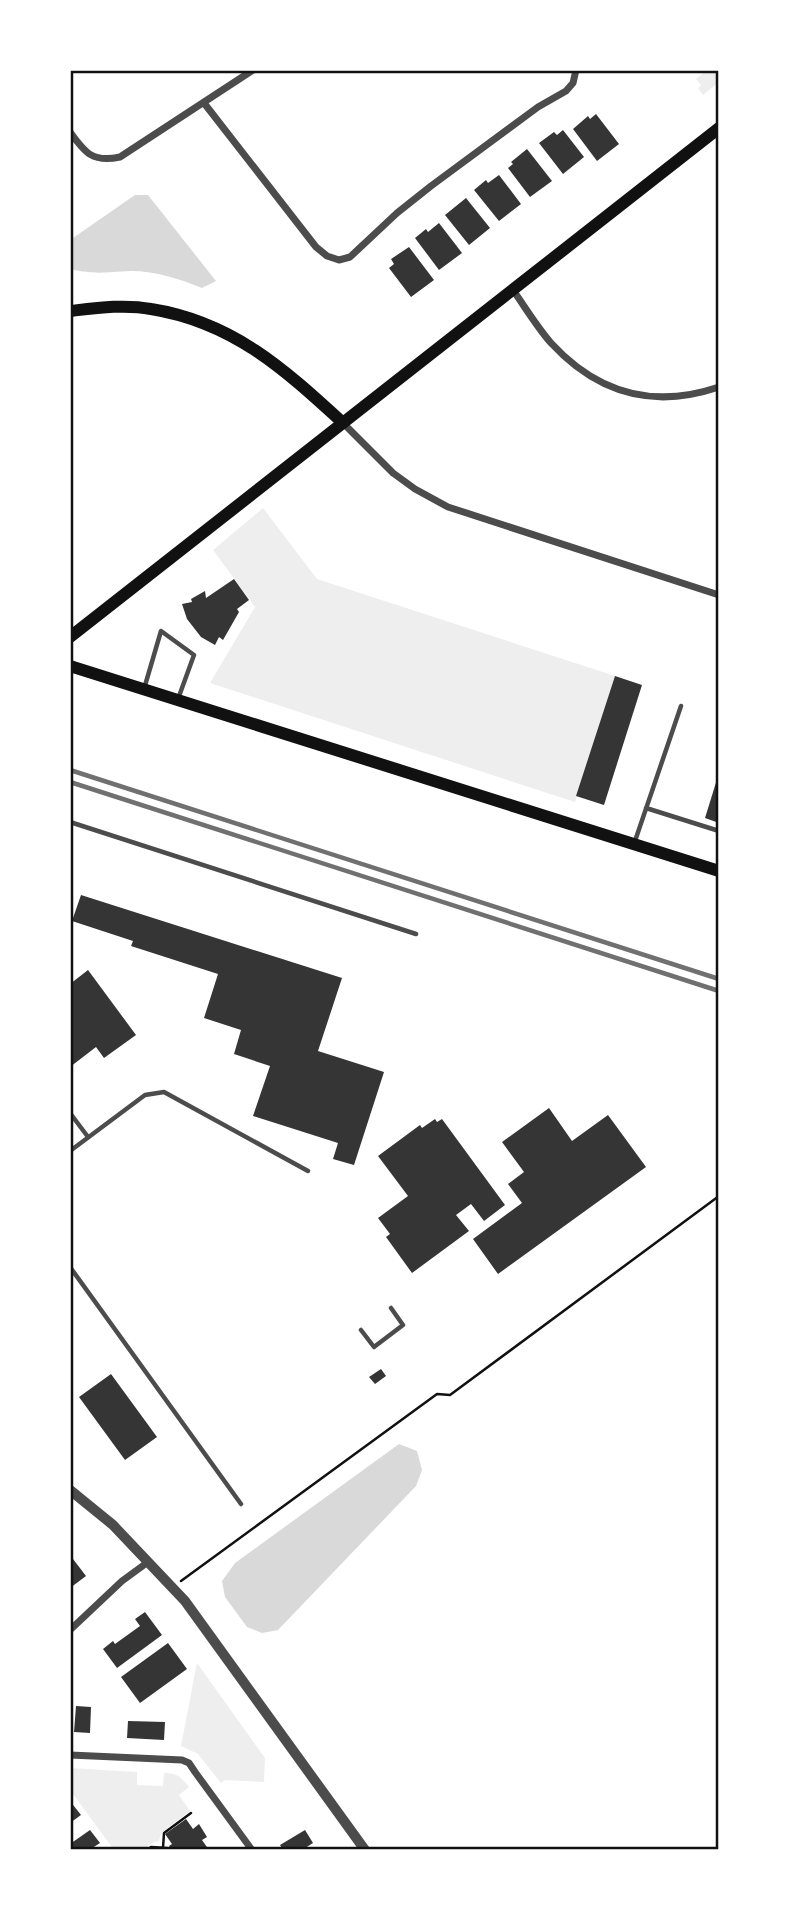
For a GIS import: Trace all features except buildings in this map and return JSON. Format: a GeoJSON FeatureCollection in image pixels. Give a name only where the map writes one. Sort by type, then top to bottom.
{"type":"FeatureCollection","features":[{"type":"Feature","properties":{"kind":"main road"},"geometry":{"type":"LineString","coordinates":[[70,637],[719,128]]}},
{"type":"Feature","properties":{"kind":"main road"},"geometry":{"type":"LineString","coordinates":[[70,311],[149,308],[206,323],[250,344],[343,424]]}},
{"type":"Feature","properties":{"kind":"main road"},"geometry":{"type":"LineString","coordinates":[[70,666],[719,871]]}},
{"type":"Feature","properties":{"kind":"street"},"geometry":{"type":"LineString","coordinates":[[70,132],[85,151],[96,158],[120,158],[253,70]]}},
{"type":"Feature","properties":{"kind":"street"},"geometry":{"type":"LineString","coordinates":[[204,103],[316,247],[327,256],[339,260],[359,251],[397,213],[431,186],[538,107],[566,91],[573,83],[576,72]]}},
{"type":"Feature","properties":{"kind":"street"},"geometry":{"type":"LineString","coordinates":[[513,290],[550,341],[568,360],[604,384],[622,391],[666,398],[694,396],[719,387]]}},
{"type":"Feature","properties":{"kind":"street"},"geometry":{"type":"LineString","coordinates":[[343,424],[393,474],[447,507],[719,595]]}},
{"type":"Feature","properties":{"kind":"street"},"geometry":{"type":"LineString","coordinates":[[70,1490],[114,1525],[197,1616],[365,1850]]}},
{"type":"Feature","properties":{"kind":"street"},"geometry":{"type":"LineString","coordinates":[[70,1630],[122,1581],[148,1562]]}},
{"type":"Feature","properties":{"kind":"street"},"geometry":{"type":"LineString","coordinates":[[70,1755],[182,1760],[195,1772],[252,1850]]}},
{"type":"Feature","properties":{"kind":"lane"},"geometry":{"type":"LineString","coordinates":[[144,690],[161,631],[194,655],[178,700]]}},
{"type":"Feature","properties":{"kind":"lane"},"geometry":{"type":"LineString","coordinates":[[634,845],[681,706]]}},
{"type":"Feature","properties":{"kind":"lane"},"geometry":{"type":"LineString","coordinates":[[646,808],[719,831]]}},
{"type":"Feature","properties":{"kind":"lane"},"geometry":{"type":"LineString","coordinates":[[70,822],[416,934]]}},
{"type":"Feature","properties":{"kind":"lane"},"geometry":{"type":"LineString","coordinates":[[70,1151],[145,1095],[164,1092],[308,1171]]}},
{"type":"Feature","properties":{"kind":"lane"},"geometry":{"type":"LineString","coordinates":[[70,1113],[88,1138]]}},
{"type":"Feature","properties":{"kind":"lane"},"geometry":{"type":"LineString","coordinates":[[70,1267],[241,1504]]}},
{"type":"Feature","properties":{"kind":"lane"},"geometry":{"type":"LineString","coordinates":[[361,1330],[374,1347],[403,1325],[391,1308]]}},
{"type":"Feature","properties":{"kind":"path"},"geometry":{"type":"LineString","coordinates":[[173,1587],[437,1394],[450,1395],[719,1195]]}},
{"type":"Feature","properties":{"kind":"path"},"geometry":{"type":"LineString","coordinates":[[163,1848],[163,1833],[191,1812]]}},
{"type":"Feature","properties":{"kind":"path"},"geometry":{"type":"LineString","coordinates":[[147,1850],[151,1847],[169,1850]]}},
{"type":"Feature","properties":{"kind":"shaded area"},"geometry":{"type":"Polygon","coordinates":[[[707,70],[719,70],[719,82],[703,95],[698,88],[701,85],[696,79],[707,70]]]}},
{"type":"Feature","properties":{"kind":"shaded area"},"geometry":{"type":"Polygon","coordinates":[[[135,195],[148,195],[216,281],[202,288],[150,272],[94,273],[70,269],[70,240],[135,195]]]}},
{"type":"Feature","properties":{"kind":"shaded area"},"geometry":{"type":"Polygon","coordinates":[[[263,508],[317,579],[615,676],[575,802],[210,683],[255,607],[213,550],[263,508]]]}},
{"type":"Feature","properties":{"kind":"shaded area"},"geometry":{"type":"Polygon","coordinates":[[[399,1444],[417,1451],[422,1470],[416,1486],[278,1630],[262,1633],[247,1627],[225,1597],[222,1581],[235,1563],[399,1444]]]}},
{"type":"Feature","properties":{"kind":"shaded area"},"geometry":{"type":"Polygon","coordinates":[[[197,1663],[265,1758],[264,1782],[225,1780],[221,1783],[198,1754],[181,1746],[197,1663]]]}},
{"type":"Feature","properties":{"kind":"shaded area"},"geometry":{"type":"Polygon","coordinates":[[[70,1768],[137,1772],[137,1785],[163,1786],[164,1773],[176,1775],[189,1787],[179,1795],[190,1811],[161,1833],[159,1841],[143,1850],[114,1850],[70,1790],[70,1768]]]}},
{"type":"Feature","properties":{"kind":"railway"},"geometry":{"type":"LineString","coordinates":[[70,770],[719,979]]}},
{"type":"Feature","properties":{"kind":"railway"},"geometry":{"type":"LineString","coordinates":[[70,782],[719,991]]}}]}
